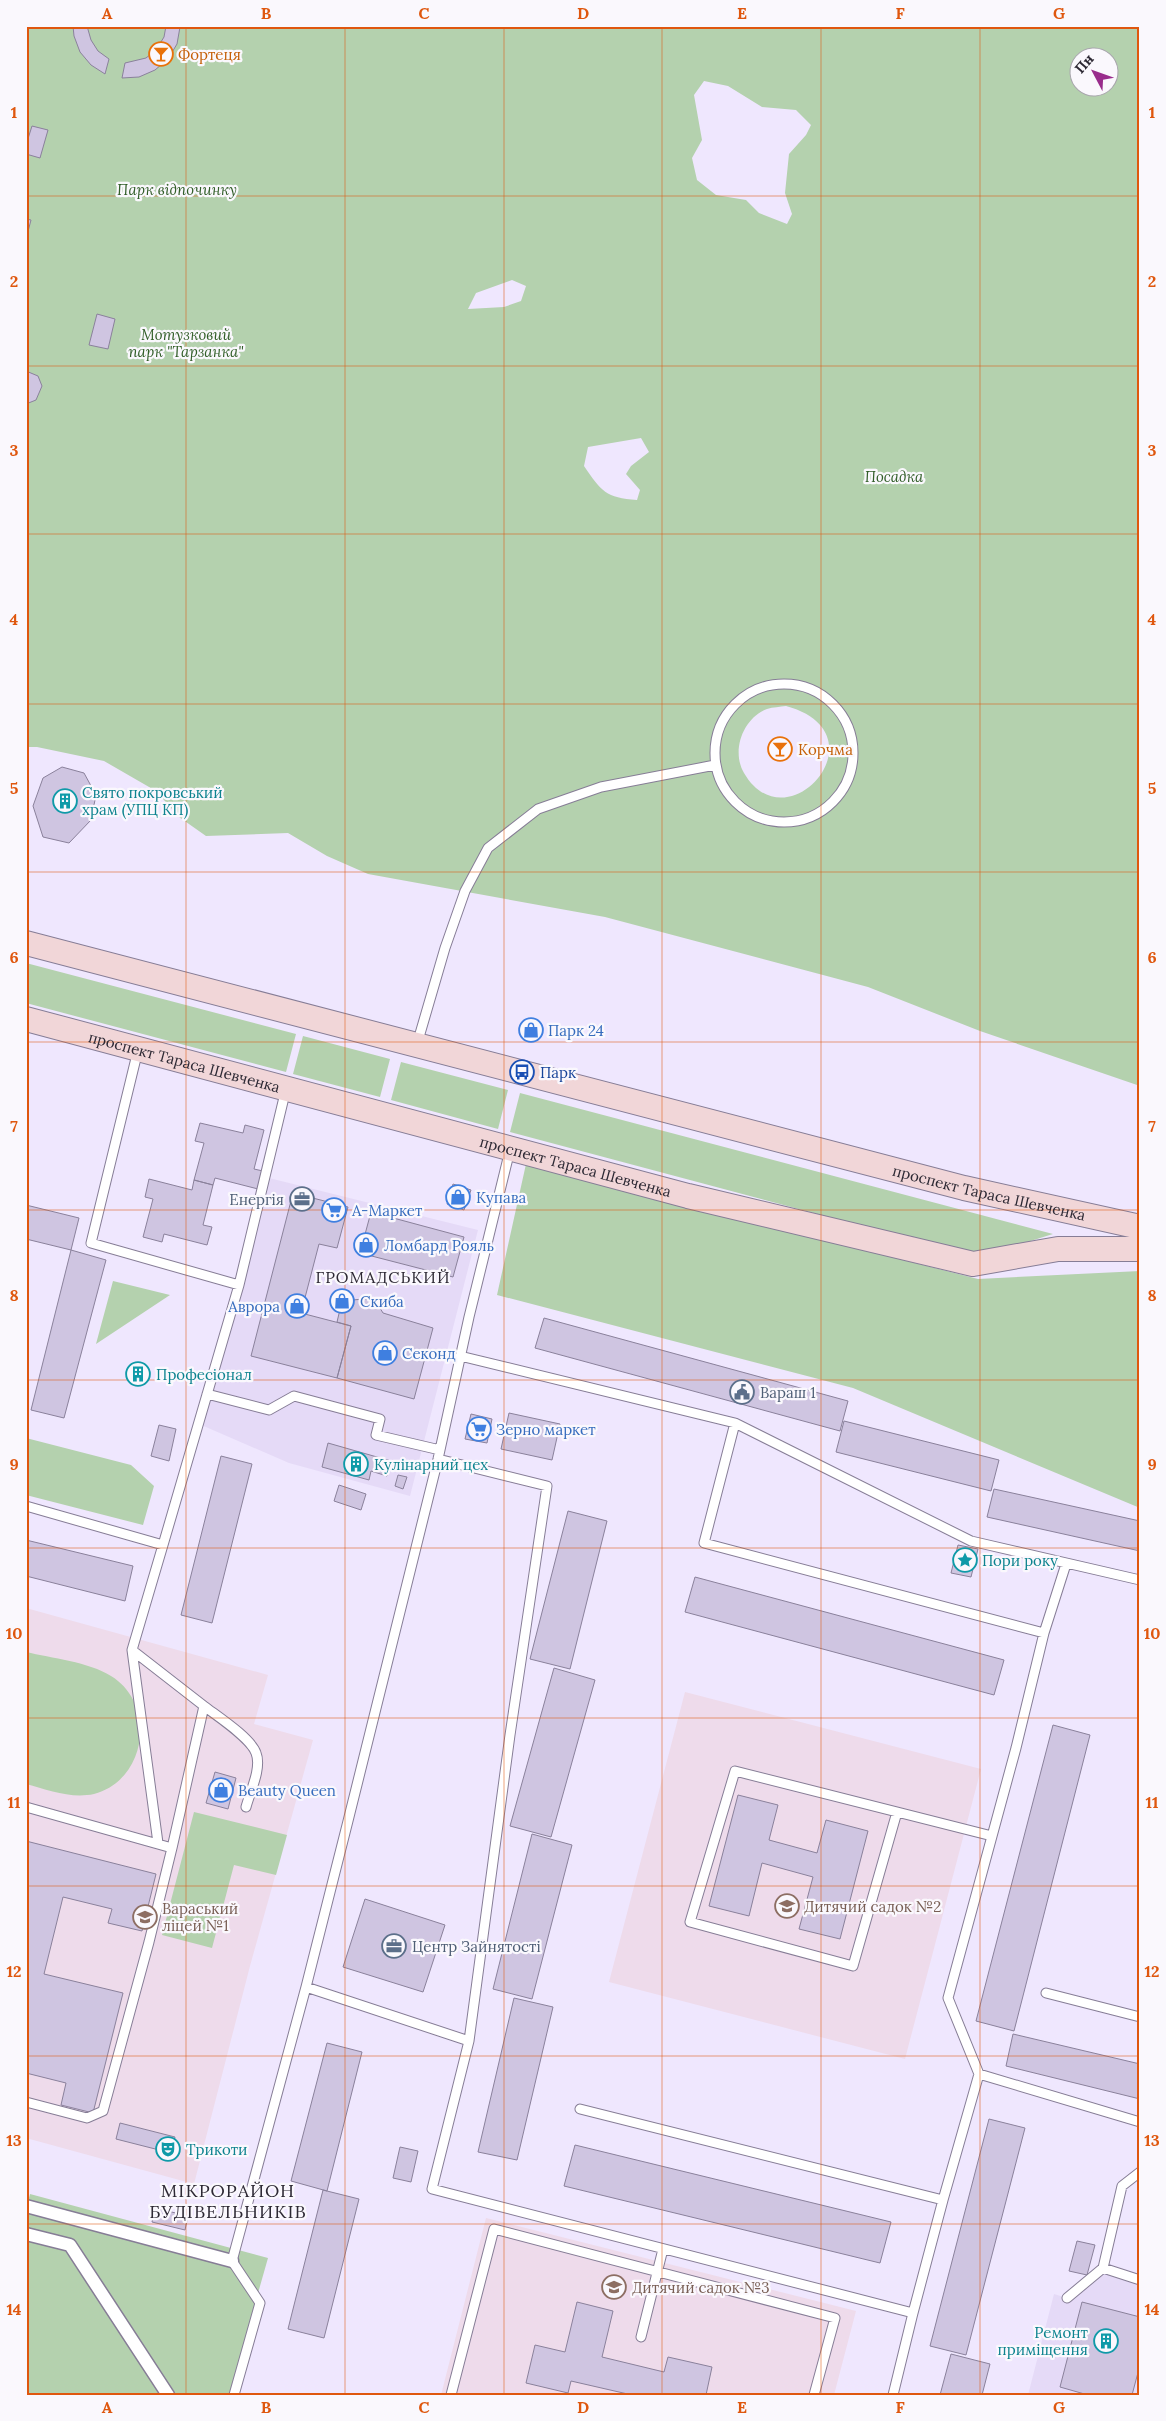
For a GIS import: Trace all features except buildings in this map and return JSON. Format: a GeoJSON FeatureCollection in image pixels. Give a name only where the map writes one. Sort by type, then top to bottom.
{"type":"FeatureCollection","features":[{"type":"Feature","properties":{"kind":"main road","name":"проспект Тараса Шевченка"},"geometry":{"type":"LineString","coordinates":[[26,943],[964,1188],[1140,1227]]}},
{"type":"Feature","properties":{"kind":"main road","name":"проспект Тараса Шевченка"},"geometry":{"type":"LineString","coordinates":[[26,1019],[688,1196],[973,1264],[1058,1249],[1135,1249]]}},
{"type":"Feature","properties":{"kind":"street"},"geometry":{"type":"LineString","coordinates":[[26,2206],[232,2261]]}},
{"type":"Feature","properties":{"kind":"street"},"geometry":{"type":"LineString","coordinates":[[26,2234],[70,2245],[168,2395]]}},
{"type":"Feature","properties":{"kind":"lane"},"geometry":{"type":"LineString","coordinates":[[790,683],[815,690],[836,706],[849,728],[854,753],[849,778],[835,800],[815,815],[790,822],[764,820],[741,808],[724,790],[715,765],[715,740],[724,716],[742,697],[765,686],[790,683]]}},
{"type":"Feature","properties":{"kind":"lane"},"geometry":{"type":"LineString","coordinates":[[417,1046],[445,948],[465,891],[488,848],[538,809],[601,787],[715,765]]}},
{"type":"Feature","properties":{"kind":"lane"},"geometry":{"type":"LineString","coordinates":[[138,1049],[91,1243],[238,1285]]}},
{"type":"Feature","properties":{"kind":"lane"},"geometry":{"type":"LineString","coordinates":[[158,1843],[132,1650],[238,1285],[286,1088]]}},
{"type":"Feature","properties":{"kind":"lane"},"geometry":{"type":"LineString","coordinates":[[234,2395],[260,2303],[232,2261],[306,1987],[439,1455],[460,1356],[511,1148]]}},
{"type":"Feature","properties":{"kind":"lane"},"geometry":{"type":"LineString","coordinates":[[460,1356],[735,1423],[971,1541],[1140,1580]]}},
{"type":"Feature","properties":{"kind":"lane"},"geometry":{"type":"LineString","coordinates":[[207,1394],[269,1410],[294,1396],[380,1419],[376,1435],[547,1486],[510,1735],[469,2041],[432,2189],[913,2313]]}},
{"type":"Feature","properties":{"kind":"lane"},"geometry":{"type":"LineString","coordinates":[[735,1423],[704,1544],[1044,1634]]}},
{"type":"Feature","properties":{"kind":"lane"},"geometry":{"type":"LineString","coordinates":[[26,1506],[163,1545]]}},
{"type":"Feature","properties":{"kind":"lane"},"geometry":{"type":"LineString","coordinates":[[893,2395],[943,2200],[979,2074],[948,1998],[1044,1634],[1066,1564]]}},
{"type":"Feature","properties":{"kind":"lane"},"geometry":{"type":"LineString","coordinates":[[132,1650],[247,1740],[256,1753],[257,1767],[246,1807]]}},
{"type":"Feature","properties":{"kind":"lane"},"geometry":{"type":"LineString","coordinates":[[26,2102],[88,2118],[103,2111],[149,1942],[204,1706]]}},
{"type":"Feature","properties":{"kind":"lane"},"geometry":{"type":"LineString","coordinates":[[897,1812],[853,1966],[690,1922],[735,1771],[992,1836]]}},
{"type":"Feature","properties":{"kind":"lane"},"geometry":{"type":"LineString","coordinates":[[26,1807],[172,1848]]}},
{"type":"Feature","properties":{"kind":"lane"},"geometry":{"type":"LineString","coordinates":[[306,1987],[469,2041]]}},
{"type":"Feature","properties":{"kind":"lane"},"geometry":{"type":"LineString","coordinates":[[1046,1994],[1140,2017]]}},
{"type":"Feature","properties":{"kind":"lane"},"geometry":{"type":"LineString","coordinates":[[979,2074],[1140,2122]]}},
{"type":"Feature","properties":{"kind":"lane"},"geometry":{"type":"LineString","coordinates":[[580,2109],[943,2200]]}},
{"type":"Feature","properties":{"kind":"lane"},"geometry":{"type":"LineString","coordinates":[[1067,2298],[1103,2268],[1122,2186],[1140,2172]]}},
{"type":"Feature","properties":{"kind":"lane"},"geometry":{"type":"LineString","coordinates":[[451,2395],[494,2228],[835,2318],[814,2395]]}},
{"type":"Feature","properties":{"kind":"lane"},"geometry":{"type":"LineString","coordinates":[[641,2337],[663,2249]]}},
{"type":"Feature","properties":{"kind":"lane"},"geometry":{"type":"LineString","coordinates":[[1103,2268],[1140,2280]]}},
{"type":"Feature","properties":{"kind":"shaded area"},"geometry":{"type":"Polygon","coordinates":[[[265,1177],[478,1230],[410,1496],[289,1463],[199,1424],[265,1177]]]}},
{"type":"Feature","properties":{"kind":"shaded area","name":"Вараський ліцей №1"},"geometry":{"type":"Polygon","coordinates":[[[26,1608],[268,1675],[254,1724],[313,1740],[250,1966],[194,2184],[26,2138],[26,1608]]]}},
{"type":"Feature","properties":{"kind":"shaded area","name":"Дитячий садок №2"},"geometry":{"type":"Polygon","coordinates":[[[685,1692],[981,1769],[905,2059],[609,1982],[685,1692]]]}},
{"type":"Feature","properties":{"kind":"shaded area","name":"Дитячий садок №3"},"geometry":{"type":"Polygon","coordinates":[[[486,2218],[856,2311],[834,2395],[441,2395],[486,2218]]]}},
{"type":"Feature","properties":{"kind":"shaded area"},"geometry":{"type":"Polygon","coordinates":[[[1103,2268],[1140,2280],[1140,2395],[1028,2395],[1054,2294],[1067,2298],[1103,2268]]]}},
{"type":"Feature","properties":{"kind":"green space","name":"Посадка"},"geometry":{"type":"Polygon","coordinates":[[[26,26],[1140,26],[1140,1086],[980,1031],[868,987],[605,917],[368,874],[327,856],[288,833],[206,836],[179,817],[156,791],[104,761],[37,747],[26,747],[26,26]],[[704,81],[694,95],[702,140],[692,158],[697,180],[716,195],[746,200],[759,213],[787,224],[792,214],[785,193],[789,154],[806,135],[811,125],[796,110],[762,107],[728,86],[704,81]],[[512,280],[476,293],[468,309],[504,307],[521,301],[526,286],[512,280]],[[641,438],[588,447],[584,466],[595,482],[611,495],[637,500],[640,490],[626,474],[631,466],[649,452],[641,438]],[[786,706],[767,709],[759,713],[746,727],[739,745],[740,764],[744,773],[762,792],[783,798],[803,791],[819,777],[828,759],[828,738],[815,720],[786,706]]]}},
{"type":"Feature","properties":{"kind":"green space"},"geometry":{"type":"Polygon","coordinates":[[[26,963],[296,1034],[286,1072],[26,1003],[26,963]]]}},
{"type":"Feature","properties":{"kind":"green space"},"geometry":{"type":"Polygon","coordinates":[[[303,1036],[390,1059],[380,1097],[293,1074],[303,1036]]]}},
{"type":"Feature","properties":{"kind":"green space"},"geometry":{"type":"Polygon","coordinates":[[[401,1062],[508,1090],[498,1129],[391,1100],[401,1062]]]}},
{"type":"Feature","properties":{"kind":"green space"},"geometry":{"type":"Polygon","coordinates":[[[520,1093],[1053,1234],[994,1250],[956,1251],[510,1132],[520,1093]]]}},
{"type":"Feature","properties":{"kind":"green space"},"geometry":{"type":"Polygon","coordinates":[[[526,1164],[978,1279],[1140,1271],[1140,1508],[853,1388],[497,1295],[526,1164]]]}},
{"type":"Feature","properties":{"kind":"green space"},"geometry":{"type":"Polygon","coordinates":[[[113,1281],[170,1295],[96,1344],[113,1281]]]}},
{"type":"Feature","properties":{"kind":"green space"},"geometry":{"type":"Polygon","coordinates":[[[26,1438],[131,1465],[154,1486],[143,1525],[26,1495],[26,1438]]]}},
{"type":"Feature","properties":{"kind":"green space"},"geometry":{"type":"Polygon","coordinates":[[[26,1652],[92,1667],[111,1676],[126,1689],[135,1704],[140,1722],[140,1740],[135,1758],[125,1774],[112,1786],[94,1794],[77,1795],[60,1793],[26,1784],[26,1652]]]}},
{"type":"Feature","properties":{"kind":"green space"},"geometry":{"type":"Polygon","coordinates":[[[194,1812],[287,1835],[276,1875],[234,1865],[212,1948],[162,1935],[194,1812]]]}},
{"type":"Feature","properties":{"kind":"green space"},"geometry":{"type":"Polygon","coordinates":[[[30,2194],[268,2258],[229,2395],[26,2395],[26,2210],[30,2194]]]}},
{"type":"Feature","properties":{"kind":"place","name":"Фортеця"},"geometry":{"type":"Point","coordinates":[161,54]}},
{"type":"Feature","properties":{"kind":"place","name":"Корчма"},"geometry":{"type":"Point","coordinates":[780,749]}},
{"type":"Feature","properties":{"kind":"place","name":"Свято покровський храм (УПЦ КП)"},"geometry":{"type":"Point","coordinates":[65,801]}},
{"type":"Feature","properties":{"kind":"place","name":"Парк 24"},"geometry":{"type":"Point","coordinates":[531,1030]}},
{"type":"Feature","properties":{"kind":"place","name":"Парк"},"geometry":{"type":"Point","coordinates":[522,1072]}},
{"type":"Feature","properties":{"kind":"place","name":"Купава"},"geometry":{"type":"Point","coordinates":[458,1197]}},
{"type":"Feature","properties":{"kind":"place","name":"Енергія"},"geometry":{"type":"Point","coordinates":[302,1199]}},
{"type":"Feature","properties":{"kind":"place","name":"А-Маркет"},"geometry":{"type":"Point","coordinates":[334,1210]}},
{"type":"Feature","properties":{"kind":"place","name":"Ломбард Рояль"},"geometry":{"type":"Point","coordinates":[366,1245]}},
{"type":"Feature","properties":{"kind":"place","name":"Скиба"},"geometry":{"type":"Point","coordinates":[342,1301]}},
{"type":"Feature","properties":{"kind":"place","name":"Аврора"},"geometry":{"type":"Point","coordinates":[297,1306]}},
{"type":"Feature","properties":{"kind":"place","name":"Секонд"},"geometry":{"type":"Point","coordinates":[385,1353]}},
{"type":"Feature","properties":{"kind":"place","name":"Професіонал"},"geometry":{"type":"Point","coordinates":[138,1374]}},
{"type":"Feature","properties":{"kind":"place","name":"Вараш 1"},"geometry":{"type":"Point","coordinates":[742,1392]}},
{"type":"Feature","properties":{"kind":"place","name":"Зерно маркет"},"geometry":{"type":"Point","coordinates":[479,1429]}},
{"type":"Feature","properties":{"kind":"place","name":"Кулінарний цех"},"geometry":{"type":"Point","coordinates":[356,1464]}},
{"type":"Feature","properties":{"kind":"place","name":"Пори року"},"geometry":{"type":"Point","coordinates":[965,1560]}},
{"type":"Feature","properties":{"kind":"place","name":"Beauty Queen"},"geometry":{"type":"Point","coordinates":[221,1790]}},
{"type":"Feature","properties":{"kind":"place","name":"Дитячий садок №2"},"geometry":{"type":"Point","coordinates":[787,1906]}},
{"type":"Feature","properties":{"kind":"place","name":"Вараський ліцей №1"},"geometry":{"type":"Point","coordinates":[145,1917]}},
{"type":"Feature","properties":{"kind":"place","name":"Центр Зайнятості"},"geometry":{"type":"Point","coordinates":[394,1946]}},
{"type":"Feature","properties":{"kind":"place","name":"Трикоти"},"geometry":{"type":"Point","coordinates":[168,2149]}},
{"type":"Feature","properties":{"kind":"place","name":"Дитячий садок №3"},"geometry":{"type":"Point","coordinates":[614,2287]}},
{"type":"Feature","properties":{"kind":"place","name":"Ремонт приміщення"},"geometry":{"type":"Point","coordinates":[1106,2341]}},
{"type":"Feature","properties":{"kind":"district","name":"ГРОМАДСЬКИЙ"},"geometry":{"type":"Point","coordinates":[383,1277]}},
{"type":"Feature","properties":{"kind":"district","name":"МІКРОРАЙОН БУДІВЕЛЬНИКІВ"},"geometry":{"type":"Point","coordinates":[228,2200]}},
{"type":"Feature","properties":{"kind":"park label","name":"Парк відпочинку"},"geometry":{"type":"Point","coordinates":[177,189]}},
{"type":"Feature","properties":{"kind":"park label","name":"Мотузковий парк \"Тарзанка\""},"geometry":{"type":"Point","coordinates":[186,342]}}]}
